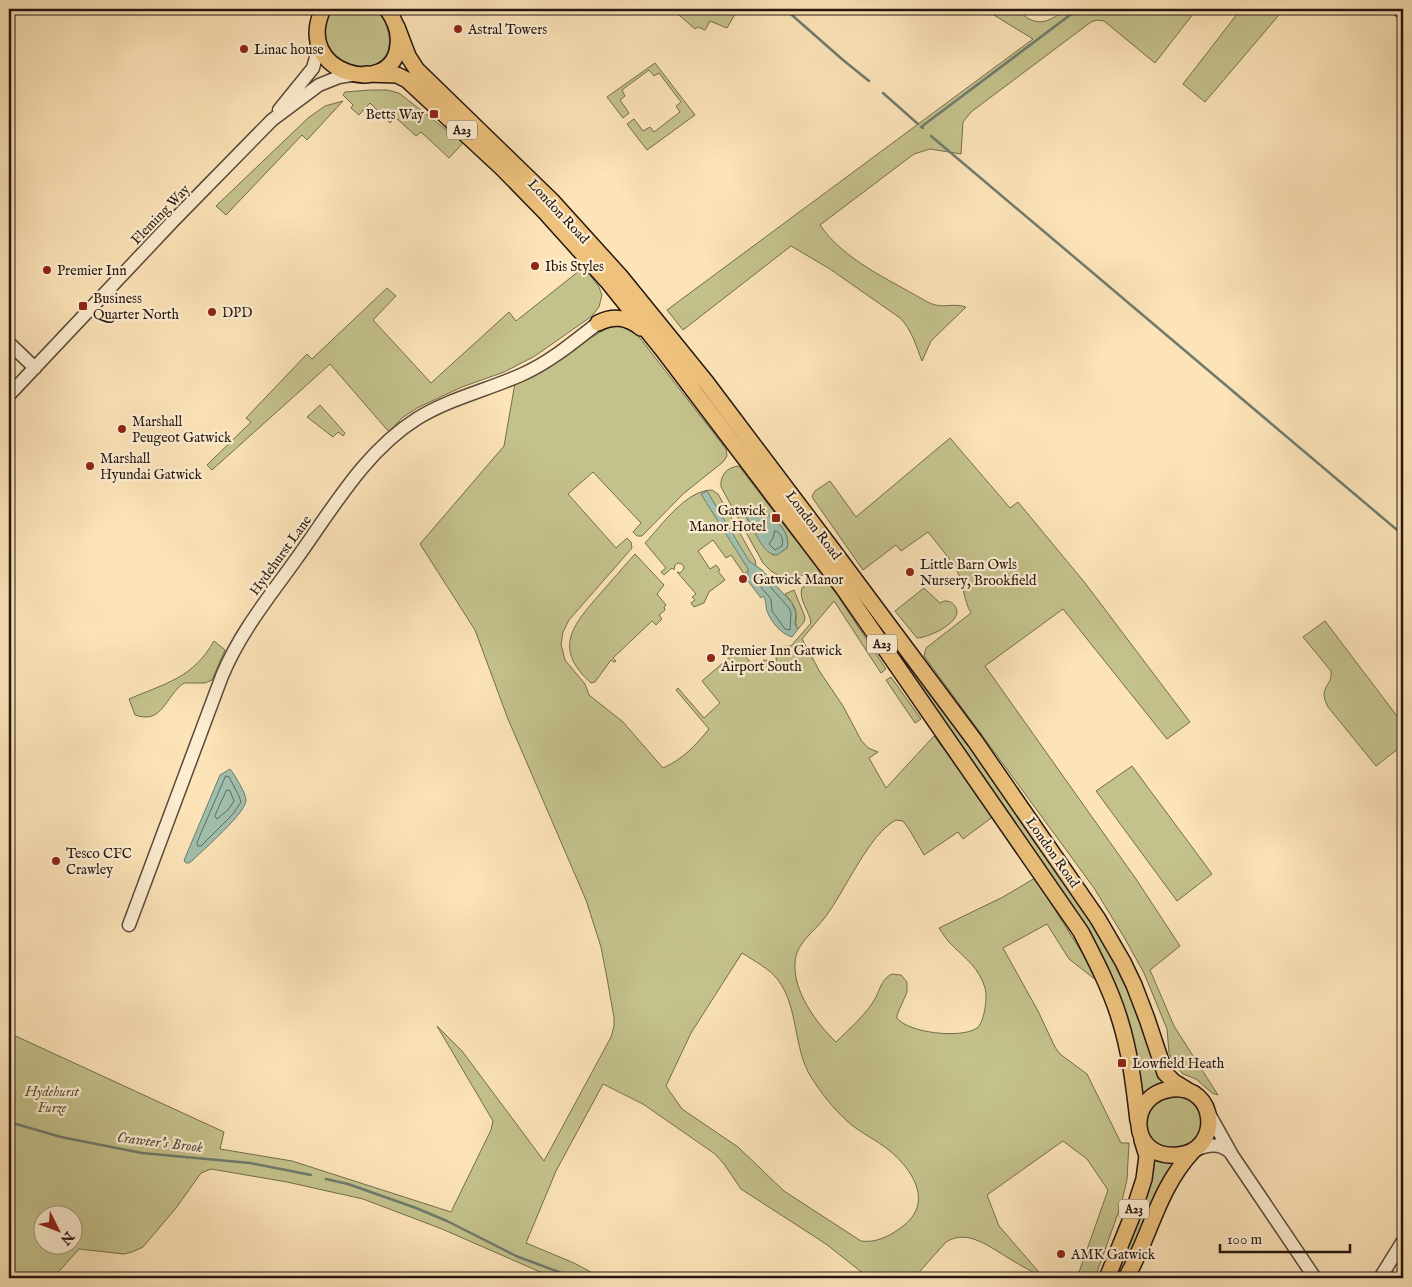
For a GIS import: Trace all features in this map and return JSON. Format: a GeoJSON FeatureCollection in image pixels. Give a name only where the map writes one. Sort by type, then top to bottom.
{"type":"FeatureCollection","features":[{"type":"Feature","properties":{"kind":"main road"},"geometry":{"type":"LineString","coordinates":[[313,9],[317,32]]}},
{"type":"Feature","properties":{"kind":"main road"},"geometry":{"type":"LineString","coordinates":[[317,32],[323,9]]}},
{"type":"Feature","properties":{"kind":"main road","name":"London Road"},"geometry":{"type":"LineString","coordinates":[[387,9],[397,26],[408,56],[417,70],[553,202],[620,276],[706,382],[896,634],[975,741],[1098,919],[1134,985],[1165,1073],[1187,1090]]}},
{"type":"Feature","properties":{"kind":"main road"},"geometry":{"type":"LineString","coordinates":[[363,74],[383,70],[395,58],[398,45],[397,26]]}},
{"type":"Feature","properties":{"kind":"main road","name":"London Road"},"geometry":{"type":"LineString","coordinates":[[317,32],[322,53],[331,64],[345,72],[397,75],[410,82],[502,168],[549,216],[609,283],[662,349],[843,588],[1072,917],[1102,974],[1119,1016],[1129,1058],[1138,1121]]}},
{"type":"Feature","properties":{"kind":"main road"},"geometry":{"type":"LineString","coordinates":[[598,323],[612,304],[609,283]]}},
{"type":"Feature","properties":{"kind":"main road"},"geometry":{"type":"LineString","coordinates":[[598,323],[613,318],[629,320],[643,330],[662,349]]}},
{"type":"Feature","properties":{"kind":"main road"},"geometry":{"type":"LineString","coordinates":[[1168,1089],[1187,1090],[1199,1097],[1208,1112],[1210,1123],[1208,1132],[1194,1150],[1183,1155],[1165,1155],[1151,1149],[1141,1138],[1138,1121],[1142,1109],[1155,1094],[1168,1089]]}},
{"type":"Feature","properties":{"kind":"main road","name":"A23"},"geometry":{"type":"LineString","coordinates":[[1107,1278],[1144,1179],[1147,1156],[1141,1138]]}},
{"type":"Feature","properties":{"kind":"main road","name":"A23"},"geometry":{"type":"LineString","coordinates":[[1126,1278],[1166,1187],[1194,1150]]}},
{"type":"Feature","properties":{"kind":"street"},"geometry":{"type":"LineString","coordinates":[[394,9],[397,26]]}},
{"type":"Feature","properties":{"kind":"street"},"geometry":{"type":"LineString","coordinates":[[1398,9],[1403,12]]}},
{"type":"Feature","properties":{"kind":"street","name":"Fleming Way"},"geometry":{"type":"LineString","coordinates":[[9,395],[174,220],[272,120],[313,68],[316,57],[317,32]]}},
{"type":"Feature","properties":{"kind":"street","name":"Fleming Way"},"geometry":{"type":"LineString","coordinates":[[272,120],[319,85],[339,77],[363,74]]}},
{"type":"Feature","properties":{"kind":"street","name":"Hydehurst Lane"},"geometry":{"type":"LineString","coordinates":[[129,926],[233,650],[254,617],[357,475],[387,442],[418,418],[447,403],[524,374],[547,361],[598,323]]}},
{"type":"Feature","properties":{"kind":"street"},"geometry":{"type":"LineString","coordinates":[[9,343],[32,371]]}},
{"type":"Feature","properties":{"kind":"street"},"geometry":{"type":"LineString","coordinates":[[9,354],[32,371]]}},
{"type":"Feature","properties":{"kind":"street"},"geometry":{"type":"LineString","coordinates":[[1208,1112],[1232,1155],[1314,1278]]}},
{"type":"Feature","properties":{"kind":"street"},"geometry":{"type":"LineString","coordinates":[[1194,1150],[1218,1145],[1226,1148],[1232,1155]]}},
{"type":"Feature","properties":{"kind":"street"},"geometry":{"type":"LineString","coordinates":[[1380,1278],[1403,1241]]}},
{"type":"Feature","properties":{"kind":"green space"},"geometry":{"type":"Polygon","coordinates":[[[366,8],[374,10],[381,15],[387,28],[389,43],[387,55],[379,62],[370,66],[358,67],[346,63],[336,56],[328,45],[325,31],[326,21],[332,9],[366,8]]]}},
{"type":"Feature","properties":{"kind":"green space"},"geometry":{"type":"Polygon","coordinates":[[[672,9],[738,9],[727,28],[710,21],[705,30],[698,27],[695,29],[672,9]]]}},
{"type":"Feature","properties":{"kind":"green space"},"geometry":{"type":"Polygon","coordinates":[[[984,9],[1017,9],[1030,19],[1041,22],[1053,18],[1066,9],[1197,9],[1155,63],[1104,21],[1097,20],[1091,22],[971,112],[963,122],[961,154],[930,149],[914,154],[820,225],[841,249],[854,259],[924,300],[941,306],[955,305],[966,307],[931,341],[922,361],[911,333],[900,318],[830,269],[791,246],[683,330],[667,310],[1033,39],[984,9]]]}},
{"type":"Feature","properties":{"kind":"green space"},"geometry":{"type":"Polygon","coordinates":[[[1241,9],[1284,9],[1205,102],[1183,84],[1241,9]]]}},
{"type":"Feature","properties":{"kind":"green space"},"geometry":{"type":"Polygon","coordinates":[[[655,63],[695,115],[647,150],[627,124],[634,119],[643,131],[650,127],[654,132],[680,112],[676,106],[681,102],[659,73],[654,76],[649,70],[622,90],[625,96],[620,100],[629,113],[623,118],[607,97],[655,63]]]}},
{"type":"Feature","properties":{"kind":"green space"},"geometry":{"type":"Polygon","coordinates":[[[387,90],[399,93],[464,142],[449,158],[421,132],[416,136],[395,117],[390,123],[370,103],[359,115],[351,108],[353,105],[343,95],[345,92],[387,90]]]}},
{"type":"Feature","properties":{"kind":"green space"},"geometry":{"type":"Polygon","coordinates":[[[343,101],[307,140],[302,135],[226,215],[216,206],[308,118],[325,106],[343,101]]]}},
{"type":"Feature","properties":{"kind":"green space"},"geometry":{"type":"Polygon","coordinates":[[[584,267],[599,287],[602,295],[599,307],[592,316],[535,356],[504,372],[462,387],[417,408],[402,418],[389,432],[330,364],[212,470],[207,465],[251,422],[246,418],[307,354],[312,359],[387,288],[396,296],[373,320],[431,383],[509,312],[516,321],[584,267]]]}},
{"type":"Feature","properties":{"kind":"green space"},"geometry":{"type":"Polygon","coordinates":[[[644,312],[940,703],[1094,924],[1125,978],[1164,1082],[1142,1095],[1082,926],[644,312]]]}},
{"type":"Feature","properties":{"kind":"green space","name":"Hydehurst Furze"},"geometry":{"type":"Polygon","coordinates":[[[614,324],[633,329],[726,449],[727,456],[723,462],[683,494],[642,536],[637,536],[633,532],[641,523],[593,472],[568,494],[616,548],[627,538],[631,542],[632,548],[569,620],[563,632],[561,644],[565,660],[585,684],[589,695],[623,722],[663,768],[688,751],[709,729],[676,690],[678,688],[704,718],[720,703],[702,681],[739,649],[759,672],[763,669],[763,660],[776,661],[777,647],[791,646],[811,623],[803,601],[802,588],[812,584],[830,584],[886,669],[881,673],[834,601],[802,639],[820,672],[843,706],[861,740],[868,748],[878,752],[869,758],[886,788],[934,736],[994,816],[963,839],[958,832],[924,855],[903,821],[896,820],[886,827],[867,850],[822,922],[802,943],[799,949],[796,956],[795,974],[802,995],[821,1026],[836,1042],[868,1010],[884,981],[892,974],[901,975],[907,982],[907,992],[897,1015],[897,1018],[903,1023],[923,1031],[948,1034],[970,1031],[977,1028],[982,1021],[986,1003],[985,988],[972,965],[949,942],[939,928],[1003,897],[1035,878],[1086,959],[1096,980],[1069,959],[1047,924],[1003,948],[1038,1011],[1055,1047],[1060,1054],[1087,1074],[1121,1143],[1129,1143],[1127,1180],[1121,1205],[1095,1278],[1077,1278],[1108,1190],[1087,1159],[1063,1141],[987,1195],[999,1226],[1044,1278],[987,1245],[971,1238],[963,1237],[954,1238],[946,1242],[914,1278],[869,1278],[826,1244],[741,1189],[715,1154],[643,1104],[603,1084],[556,1171],[526,1243],[574,1263],[602,1278],[554,1278],[442,1229],[363,1199],[287,1182],[211,1169],[201,1173],[176,1208],[143,1247],[124,1254],[82,1249],[82,1204],[32,1204],[32,1254],[75,1254],[53,1278],[9,1278],[9,1033],[224,1132],[220,1149],[292,1161],[451,1212],[491,1130],[493,1121],[437,1026],[462,1051],[544,1161],[611,1037],[614,1026],[601,947],[586,900],[508,719],[475,630],[420,544],[504,446],[515,383],[614,324]],[[742,953],[691,1033],[666,1086],[682,1109],[738,1147],[784,1191],[861,1241],[881,1239],[890,1235],[910,1220],[916,1210],[918,1200],[914,1179],[890,1151],[852,1125],[823,1094],[805,1066],[793,1015],[785,991],[771,972],[742,953]]]}},
{"type":"Feature","properties":{"kind":"green space"},"geometry":{"type":"Polygon","coordinates":[[[320,405],[345,433],[343,436],[338,432],[333,437],[307,417],[320,405]]]}},
{"type":"Feature","properties":{"kind":"green space"},"geometry":{"type":"Polygon","coordinates":[[[950,438],[1010,508],[1018,502],[1085,583],[1190,722],[1167,739],[1063,609],[985,666],[1136,879],[1180,946],[1150,970],[1174,1026],[1218,1095],[1212,1093],[1196,1079],[1183,1074],[1174,1064],[1169,1053],[1167,1029],[1144,973],[1094,888],[924,656],[926,648],[971,613],[959,575],[953,564],[928,532],[901,551],[896,545],[863,570],[812,496],[815,491],[830,481],[856,517],[950,438]]]}},
{"type":"Feature","properties":{"kind":"green space"},"geometry":{"type":"Polygon","coordinates":[[[739,466],[828,579],[805,574],[792,581],[787,581],[771,571],[763,563],[721,487],[725,472],[739,466]],[[755,509],[746,516],[760,541],[773,555],[777,554],[787,548],[786,535],[779,523],[755,509]]]}},
{"type":"Feature","properties":{"kind":"green space"},"geometry":{"type":"Polygon","coordinates":[[[712,490],[718,494],[755,560],[756,566],[744,574],[731,555],[726,558],[713,540],[698,551],[710,569],[716,565],[725,580],[709,592],[704,603],[694,607],[691,603],[695,600],[692,597],[696,594],[677,572],[680,573],[683,570],[682,564],[678,563],[675,565],[674,570],[672,568],[664,575],[661,572],[666,568],[645,543],[684,502],[702,492],[712,490]]]}},
{"type":"Feature","properties":{"kind":"green space"},"geometry":{"type":"Polygon","coordinates":[[[635,554],[664,585],[657,594],[666,605],[664,607],[665,610],[659,615],[662,619],[656,625],[652,621],[613,658],[616,661],[611,660],[595,682],[591,683],[579,671],[572,659],[571,638],[581,617],[635,554]]]}},
{"type":"Feature","properties":{"kind":"green space"},"geometry":{"type":"Polygon","coordinates":[[[924,588],[940,603],[944,601],[952,603],[957,612],[951,623],[944,628],[917,638],[895,611],[924,588]]]}},
{"type":"Feature","properties":{"kind":"green space"},"geometry":{"type":"Polygon","coordinates":[[[794,590],[805,617],[804,622],[798,629],[794,607],[785,594],[794,590]]]}},
{"type":"Feature","properties":{"kind":"green space"},"geometry":{"type":"Polygon","coordinates":[[[1325,621],[1403,724],[1403,745],[1376,766],[1328,707],[1325,700],[1324,695],[1330,680],[1331,671],[1303,637],[1325,621]]]}},
{"type":"Feature","properties":{"kind":"green space"},"geometry":{"type":"Polygon","coordinates":[[[214,641],[225,650],[212,680],[205,683],[184,683],[158,713],[144,717],[135,715],[129,699],[178,678],[197,663],[214,641]]]}},
{"type":"Feature","properties":{"kind":"green space"},"geometry":{"type":"Polygon","coordinates":[[[891,677],[921,719],[915,723],[886,680],[891,677]]]}},
{"type":"Feature","properties":{"kind":"green space"},"geometry":{"type":"Polygon","coordinates":[[[1132,766],[1212,874],[1177,901],[1096,791],[1132,766]]]}},
{"type":"Feature","properties":{"kind":"green space"},"geometry":{"type":"Polygon","coordinates":[[[1163,1096],[1183,1096],[1196,1105],[1201,1120],[1200,1128],[1198,1136],[1187,1147],[1162,1149],[1150,1139],[1145,1128],[1147,1112],[1163,1096]]]}},
{"type":"Feature","properties":{"kind":"green space"},"geometry":{"type":"Polygon","coordinates":[[[1155,1158],[1174,1162],[1123,1269],[1118,1278],[1112,1278],[1151,1159],[1155,1158]]]}},
{"type":"Feature","properties":{"kind":"water"},"geometry":{"type":"Polygon","coordinates":[[[707,491],[749,561],[762,570],[792,603],[796,613],[795,624],[798,629],[792,637],[780,630],[774,623],[767,611],[763,596],[761,598],[745,577],[748,575],[748,569],[701,494],[707,491]]]}},
{"type":"Feature","properties":{"kind":"water"},"geometry":{"type":"Polygon","coordinates":[[[758,509],[774,519],[786,536],[787,548],[777,555],[772,554],[762,545],[746,516],[748,511],[758,509]]]}},
{"type":"Feature","properties":{"kind":"water"},"geometry":{"type":"Polygon","coordinates":[[[230,769],[244,793],[246,800],[244,806],[240,813],[214,840],[193,860],[186,863],[184,861],[185,858],[220,775],[230,769]]]}},
{"type":"Feature","properties":{"kind":"waterway"},"geometry":{"type":"LineString","coordinates":[[785,9],[869,81]]}},
{"type":"Feature","properties":{"kind":"waterway"},"geometry":{"type":"LineString","coordinates":[[923,128],[921,127],[1078,9]]}},
{"type":"Feature","properties":{"kind":"waterway"},"geometry":{"type":"LineString","coordinates":[[883,93],[918,124]]}},
{"type":"Feature","properties":{"kind":"waterway"},"geometry":{"type":"LineString","coordinates":[[931,136],[1403,535]]}},
{"type":"Feature","properties":{"kind":"waterway","name":"Crawter's Brook"},"geometry":{"type":"LineString","coordinates":[[9,1122],[61,1137],[142,1153],[250,1163],[311,1175]]}},
{"type":"Feature","properties":{"kind":"waterway","name":"Crawter's Brook"},"geometry":{"type":"LineString","coordinates":[[326,1179],[348,1184],[416,1208],[447,1221],[516,1256],[575,1278]]}},
{"type":"Feature","properties":{"kind":"place","name":"Astral Towers"},"geometry":{"type":"Point","coordinates":[458,29]}},
{"type":"Feature","properties":{"kind":"place","name":"Linac house"},"geometry":{"type":"Point","coordinates":[244,49]}},
{"type":"Feature","properties":{"kind":"place","name":"Betts Way"},"geometry":{"type":"Point","coordinates":[434,114]}},
{"type":"Feature","properties":{"kind":"place","name":"Ibis Styles"},"geometry":{"type":"Point","coordinates":[535,266]}},
{"type":"Feature","properties":{"kind":"place","name":"Premier Inn"},"geometry":{"type":"Point","coordinates":[47,270]}},
{"type":"Feature","properties":{"kind":"place","name":"Business Quarter North"},"geometry":{"type":"Point","coordinates":[83,306]}},
{"type":"Feature","properties":{"kind":"place","name":"DPD"},"geometry":{"type":"Point","coordinates":[212,312]}},
{"type":"Feature","properties":{"kind":"place","name":"Marshall Peugeot Gatwick"},"geometry":{"type":"Point","coordinates":[122,429]}},
{"type":"Feature","properties":{"kind":"place","name":"Marshall Hyundai Gatwick"},"geometry":{"type":"Point","coordinates":[90,466]}},
{"type":"Feature","properties":{"kind":"place","name":"Gatwick Manor Hotel"},"geometry":{"type":"Point","coordinates":[776,518]}},
{"type":"Feature","properties":{"kind":"place","name":"Little Barn Owls Nursery, Brookfield"},"geometry":{"type":"Point","coordinates":[910,572]}},
{"type":"Feature","properties":{"kind":"place","name":"Gatwick Manor"},"geometry":{"type":"Point","coordinates":[743,579]}},
{"type":"Feature","properties":{"kind":"place","name":"Premier Inn Gatwick Airport South"},"geometry":{"type":"Point","coordinates":[711,658]}},
{"type":"Feature","properties":{"kind":"place","name":"Tesco CFC Crawley"},"geometry":{"type":"Point","coordinates":[56,861]}},
{"type":"Feature","properties":{"kind":"place","name":"Lowfield Heath"},"geometry":{"type":"Point","coordinates":[1122,1063]}},
{"type":"Feature","properties":{"kind":"place","name":"AMK Gatwick"},"geometry":{"type":"Point","coordinates":[1061,1254]}}]}
